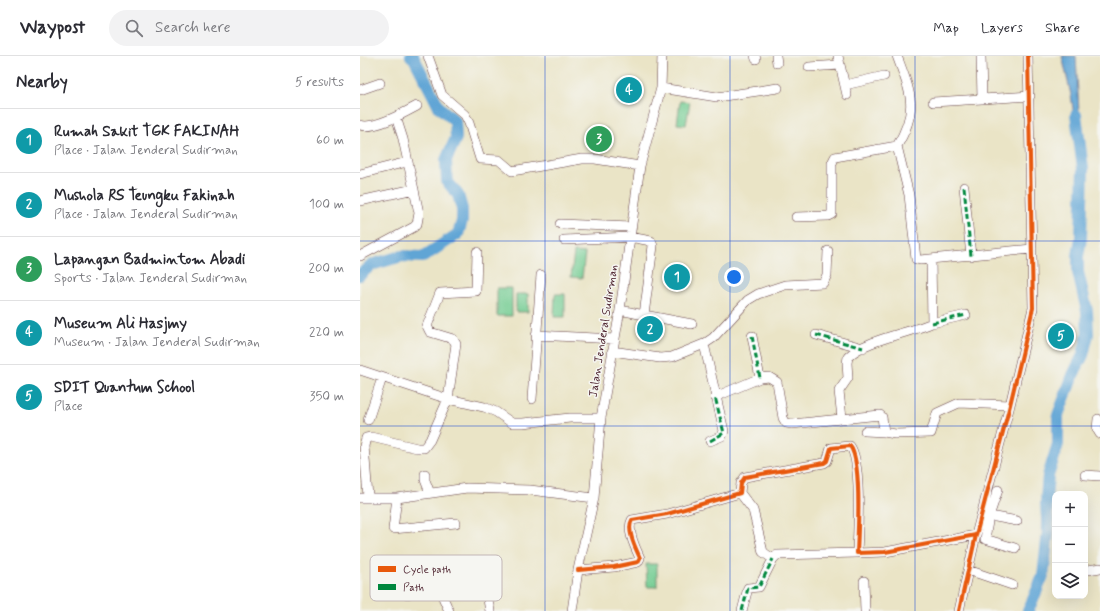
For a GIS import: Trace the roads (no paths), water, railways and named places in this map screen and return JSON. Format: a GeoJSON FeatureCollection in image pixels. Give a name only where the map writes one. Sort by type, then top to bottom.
{"type":"FeatureCollection","features":[{"type":"Feature","properties":{"kind":"street"},"geometry":{"type":"LineString","coordinates":[[428,56],[442,95],[465,115],[470,123],[480,159],[499,160],[512,171],[582,159],[595,159],[640,166]]}},
{"type":"Feature","properties":{"kind":"street","name":"Jalan Jenderal Sudirman"},"geometry":{"type":"LineString","coordinates":[[572,611],[578,570],[594,498],[601,418],[620,310],[640,166],[661,88],[662,56]]}},
{"type":"Feature","properties":{"kind":"street"},"geometry":{"type":"LineString","coordinates":[[897,56],[909,88],[911,115],[907,130],[897,146],[909,195],[913,223],[915,257],[918,260],[931,260],[1032,250]]}},
{"type":"Feature","properties":{"kind":"street"},"geometry":{"type":"LineString","coordinates":[[981,56],[982,99]]}},
{"type":"Feature","properties":{"kind":"street"},"geometry":{"type":"LineString","coordinates":[[1015,548],[985,539],[985,515],[1033,308],[1030,96],[1028,56]]}},
{"type":"Feature","properties":{"kind":"street"},"geometry":{"type":"LineString","coordinates":[[809,68],[839,60],[846,90],[884,76]]}},
{"type":"Feature","properties":{"kind":"street"},"geometry":{"type":"LineString","coordinates":[[360,90],[380,83]]}},
{"type":"Feature","properties":{"kind":"street"},"geometry":{"type":"LineString","coordinates":[[661,88],[717,97],[778,88]]}},
{"type":"Feature","properties":{"kind":"street"},"geometry":{"type":"LineString","coordinates":[[933,102],[1030,96]]}},
{"type":"Feature","properties":{"kind":"street"},"geometry":{"type":"LineString","coordinates":[[360,125],[368,126],[396,117],[417,106]]}},
{"type":"Feature","properties":{"kind":"street"},"geometry":{"type":"LineString","coordinates":[[360,256],[406,232],[417,224],[419,213],[403,139],[396,117]]}},
{"type":"Feature","properties":{"kind":"street"},"geometry":{"type":"LineString","coordinates":[[796,217],[828,216],[832,214],[832,163],[835,157],[897,146]]}},
{"type":"Feature","properties":{"kind":"street"},"geometry":{"type":"LineString","coordinates":[[360,174],[407,162]]}},
{"type":"Feature","properties":{"kind":"street"},"geometry":{"type":"LineString","coordinates":[[964,187],[971,256]]}},
{"type":"Feature","properties":{"kind":"street"},"geometry":{"type":"LineString","coordinates":[[360,201],[414,189]]}},
{"type":"Feature","properties":{"kind":"street"},"geometry":{"type":"LineString","coordinates":[[560,224],[631,228]]}},
{"type":"Feature","properties":{"kind":"street"},"geometry":{"type":"LineString","coordinates":[[564,240],[641,238],[652,242],[644,315]]}},
{"type":"Feature","properties":{"kind":"street"},"geometry":{"type":"LineString","coordinates":[[612,351],[664,358],[704,344],[713,338],[748,300],[758,294],[785,285],[823,283],[827,275],[828,251]]}},
{"type":"Feature","properties":{"kind":"street"},"geometry":{"type":"LineString","coordinates":[[477,252],[475,292],[440,293],[427,326],[430,332],[456,342],[448,400],[430,440],[424,448],[410,447],[372,437],[363,438],[364,498],[397,498],[467,488],[504,488],[594,498]]}},
{"type":"Feature","properties":{"kind":"street"},"geometry":{"type":"LineString","coordinates":[[931,260],[932,323]]}},
{"type":"Feature","properties":{"kind":"street"},"geometry":{"type":"LineString","coordinates":[[532,399],[541,275]]}},
{"type":"Feature","properties":{"kind":"street"},"geometry":{"type":"LineString","coordinates":[[620,310],[692,324]]}},
{"type":"Feature","properties":{"kind":"street"},"geometry":{"type":"LineString","coordinates":[[842,418],[839,391],[848,378],[847,360],[851,354],[891,336],[932,323],[966,315]]}},
{"type":"Feature","properties":{"kind":"street"},"geometry":{"type":"LineString","coordinates":[[536,335],[615,339]]}},
{"type":"Feature","properties":{"kind":"street"},"geometry":{"type":"LineString","coordinates":[[816,335],[863,348]]}},
{"type":"Feature","properties":{"kind":"street"},"geometry":{"type":"LineString","coordinates":[[752,336],[760,378]]}},
{"type":"Feature","properties":{"kind":"street"},"geometry":{"type":"LineString","coordinates":[[704,344],[724,433],[710,441]]}},
{"type":"Feature","properties":{"kind":"street"},"geometry":{"type":"LineString","coordinates":[[360,370],[448,400],[484,407],[515,423],[552,418],[601,418]]}},
{"type":"Feature","properties":{"kind":"street"},"geometry":{"type":"LineString","coordinates":[[715,397],[760,378],[769,377],[777,382],[783,418],[786,422],[792,424],[880,415],[882,417],[884,432]]}},
{"type":"Feature","properties":{"kind":"street"},"geometry":{"type":"LineString","coordinates":[[368,420],[382,378]]}},
{"type":"Feature","properties":{"kind":"street"},"geometry":{"type":"LineString","coordinates":[[865,430],[895,434],[931,433],[937,413],[959,403],[1010,405]]}},
{"type":"Feature","properties":{"kind":"street"},"geometry":{"type":"LineString","coordinates":[[1098,419],[1097,429],[1100,434]]}},
{"type":"Feature","properties":{"kind":"street"},"geometry":{"type":"LineString","coordinates":[[772,559],[763,552],[753,510],[740,493],[741,483],[745,477],[824,464],[828,461],[832,447],[850,446],[857,465],[857,553]]}},
{"type":"Feature","properties":{"kind":"street"},"geometry":{"type":"LineString","coordinates":[[425,474],[425,480],[430,493]]}},
{"type":"Feature","properties":{"kind":"street"},"geometry":{"type":"LineString","coordinates":[[1085,475],[1100,476]]}},
{"type":"Feature","properties":{"kind":"street"},"geometry":{"type":"LineString","coordinates":[[959,611],[976,535],[998,490]]}},
{"type":"Feature","properties":{"kind":"street"},"geometry":{"type":"LineString","coordinates":[[578,570],[614,567],[638,562],[640,558],[630,524],[632,520],[666,514],[740,493]]}},
{"type":"Feature","properties":{"kind":"street"},"geometry":{"type":"LineString","coordinates":[[397,498],[393,529],[456,523]]}},
{"type":"Feature","properties":{"kind":"street"},"geometry":{"type":"LineString","coordinates":[[985,515],[1017,521]]}},
{"type":"Feature","properties":{"kind":"street"},"geometry":{"type":"LineString","coordinates":[[742,611],[748,588],[759,587],[772,559],[781,554],[885,552],[976,535]]}},
{"type":"Feature","properties":{"kind":"street"},"geometry":{"type":"LineString","coordinates":[[1088,570],[1100,568]]}},
{"type":"Feature","properties":{"kind":"street"},"geometry":{"type":"LineString","coordinates":[[968,570],[1012,585]]}},
{"type":"Feature","properties":{"kind":"street"},"geometry":{"type":"LineString","coordinates":[[864,581],[865,611]]}},
{"type":"Feature","properties":{"kind":"street"},"geometry":{"type":"LineString","coordinates":[[445,601],[449,611]]}},
{"type":"Feature","properties":{"kind":"street"},"geometry":{"type":"LineString","coordinates":[[488,601],[490,611]]}},
{"type":"Feature","properties":{"kind":"water"},"geometry":{"type":"Polygon","coordinates":[[[1062,56],[1076,56],[1080,131],[1076,131],[1071,95],[1062,56]]]}},
{"type":"Feature","properties":{"kind":"waterway"},"geometry":{"type":"LineString","coordinates":[[360,275],[371,265],[402,256],[423,257],[458,234],[462,221],[462,209],[458,195],[447,181],[446,160],[456,138],[455,121],[439,107],[414,58],[411,56]]}},
{"type":"Feature","properties":{"kind":"waterway"},"geometry":{"type":"LineString","coordinates":[[1028,611],[1043,576],[1048,532],[1046,503],[1048,476],[1058,444],[1058,415],[1073,375],[1083,355],[1088,334],[1087,311],[1078,272],[1078,256],[1081,238],[1083,169],[1076,115]]}},
{"type":"Feature","properties":{"kind":"place","name":"Museum Ali Hasjmy"},"geometry":{"type":"Point","coordinates":[629,90]}},
{"type":"Feature","properties":{"kind":"place","name":"Lapangan Badmintom Abadi"},"geometry":{"type":"Point","coordinates":[599,139]}},
{"type":"Feature","properties":{"kind":"place","name":"Rumah Sakit TGK FAKINAH"},"geometry":{"type":"Point","coordinates":[677,277]}},
{"type":"Feature","properties":{"kind":"place","name":"Mushola RS Teungku Fakinah"},"geometry":{"type":"Point","coordinates":[650,329]}},
{"type":"Feature","properties":{"kind":"place","name":"SDIT Quantum School"},"geometry":{"type":"Point","coordinates":[1061,336]}}]}
